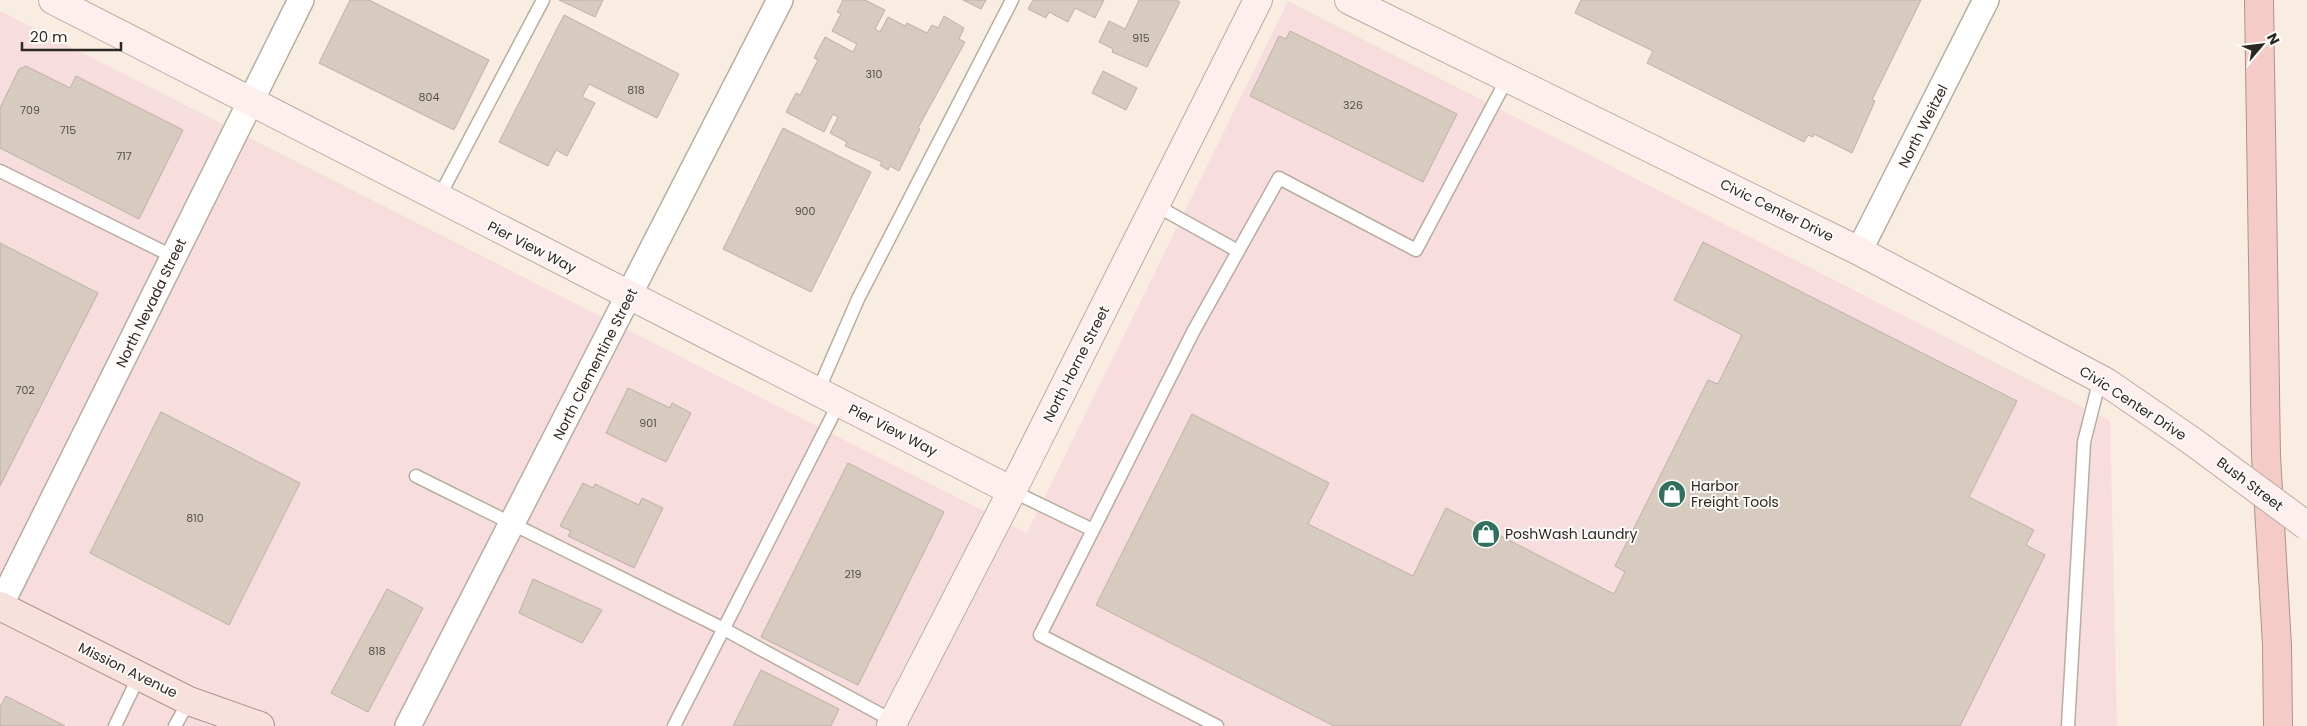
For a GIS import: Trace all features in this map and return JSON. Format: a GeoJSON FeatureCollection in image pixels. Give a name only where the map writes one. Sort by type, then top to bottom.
{"type":"FeatureCollection","features":[{"type":"Feature","properties":{"kind":"highway"},"geometry":{"type":"LineString","coordinates":[[2259,0],[2266,456],[2277,645],[2278,726]]}},
{"type":"Feature","properties":{"kind":"main road","name":"Mission Avenue"},"geometry":{"type":"LineString","coordinates":[[0,606],[189,701],[260,726]]}},
{"type":"Feature","properties":{"kind":"street","name":"Pier View Way"},"geometry":{"type":"LineString","coordinates":[[53,0],[438,199],[1012,491]]}},
{"type":"Feature","properties":{"kind":"street","name":"North Nevada Street"},"geometry":{"type":"LineString","coordinates":[[0,606],[174,257],[249,101],[301,0]]}},
{"type":"Feature","properties":{"kind":"street","name":"North Clementine Street"},"geometry":{"type":"LineString","coordinates":[[408,726],[514,524],[780,0]]}},
{"type":"Feature","properties":{"kind":"street","name":"North Horne Street"},"geometry":{"type":"LineString","coordinates":[[892,723],[1012,491],[1258,0]]}},
{"type":"Feature","properties":{"kind":"street","name":"Civic Center Drive"},"geometry":{"type":"LineString","coordinates":[[1350,0],[1859,251],[2100,379],[2192,441]]}},
{"type":"Feature","properties":{"kind":"street","name":"North Weitzel"},"geometry":{"type":"LineString","coordinates":[[1859,251],[1986,0]]}},
{"type":"Feature","properties":{"kind":"street","name":"Bush Street"},"geometry":{"type":"LineString","coordinates":[[2192,441],[2307,526]]}},
{"type":"Feature","properties":{"kind":"lane"},"geometry":{"type":"LineString","coordinates":[[438,199],[543,0]]}},
{"type":"Feature","properties":{"kind":"lane"},"geometry":{"type":"LineString","coordinates":[[674,726],[722,628],[828,397],[858,299],[1012,0]]}},
{"type":"Feature","properties":{"kind":"lane"},"geometry":{"type":"LineString","coordinates":[[1217,726],[1040,635],[1193,332],[1279,178],[1416,250],[1508,77]]}},
{"type":"Feature","properties":{"kind":"lane"},"geometry":{"type":"LineString","coordinates":[[0,171],[174,257]]}},
{"type":"Feature","properties":{"kind":"lane"},"geometry":{"type":"LineString","coordinates":[[1156,205],[1238,251]]}},
{"type":"Feature","properties":{"kind":"lane"},"geometry":{"type":"LineString","coordinates":[[2068,726],[2084,442],[2100,379]]}},
{"type":"Feature","properties":{"kind":"lane"},"geometry":{"type":"LineString","coordinates":[[416,476],[722,628],[892,723]]}},
{"type":"Feature","properties":{"kind":"lane"},"geometry":{"type":"LineString","coordinates":[[1012,491],[1093,530]]}},
{"type":"Feature","properties":{"kind":"lane"},"geometry":{"type":"LineString","coordinates":[[114,726],[140,676]]}},
{"type":"Feature","properties":{"kind":"lane"},"geometry":{"type":"LineString","coordinates":[[175,726],[189,701]]}},
{"type":"Feature","properties":{"kind":"shaded area"},"geometry":{"type":"Polygon","coordinates":[[[1288,1],[2110,421],[2117,726],[0,726],[0,11],[1027,533],[1288,1]]]}},
{"type":"Feature","properties":{"kind":"building"},"geometry":{"type":"Polygon","coordinates":[[[350,0],[369,0],[489,60],[454,130],[319,63],[350,0]]]}},
{"type":"Feature","properties":{"kind":"building"},"geometry":{"type":"Polygon","coordinates":[[[559,0],[603,0],[595,17],[559,0]]]}},
{"type":"Feature","properties":{"kind":"building"},"geometry":{"type":"Polygon","coordinates":[[[843,0],[865,0],[885,10],[875,29],[880,32],[888,17],[905,26],[907,23],[927,33],[932,25],[938,28],[944,16],[964,28],[959,39],[965,42],[918,128],[920,129],[899,171],[890,166],[888,170],[880,165],[882,162],[845,146],[847,142],[830,133],[838,117],[833,114],[824,132],[786,112],[796,93],[800,95],[818,60],[814,58],[825,37],[853,52],[857,44],[832,31],[841,14],[837,12],[843,0]]]}},
{"type":"Feature","properties":{"kind":"building"},"geometry":{"type":"Polygon","coordinates":[[[963,0],[986,0],[981,9],[963,0]]]}},
{"type":"Feature","properties":{"kind":"building"},"geometry":{"type":"Polygon","coordinates":[[[1033,0],[1104,0],[1095,18],[1075,8],[1068,22],[1049,12],[1046,18],[1028,9],[1033,0]]]}},
{"type":"Feature","properties":{"kind":"building"},"geometry":{"type":"Polygon","coordinates":[[[1139,0],[1176,0],[1180,2],[1147,67],[1112,52],[1113,49],[1099,42],[1109,21],[1125,29],[1139,0]]]}},
{"type":"Feature","properties":{"kind":"building"},"geometry":{"type":"Polygon","coordinates":[[[1581,0],[1921,0],[1872,100],[1875,101],[1852,153],[1814,134],[1813,137],[1808,135],[1804,142],[1647,63],[1653,51],[1575,13],[1581,0]]]}},
{"type":"Feature","properties":{"kind":"building"},"geometry":{"type":"Polygon","coordinates":[[[564,15],[679,74],[657,118],[589,84],[582,97],[595,103],[567,156],[556,150],[548,166],[499,142],[564,15]]]}},
{"type":"Feature","properties":{"kind":"building"},"geometry":{"type":"Polygon","coordinates":[[[1290,31],[1457,114],[1423,182],[1250,96],[1279,36],[1286,39],[1290,31]]]}},
{"type":"Feature","properties":{"kind":"building"},"geometry":{"type":"Polygon","coordinates":[[[26,66],[70,88],[76,76],[183,130],[139,219],[0,148],[0,108],[19,69],[26,66]]]}},
{"type":"Feature","properties":{"kind":"building"},"geometry":{"type":"Polygon","coordinates":[[[1103,71],[1137,88],[1126,110],[1092,93],[1103,71]]]}},
{"type":"Feature","properties":{"kind":"building"},"geometry":{"type":"Polygon","coordinates":[[[783,128],[871,172],[811,292],[723,249],[783,128]]]}},
{"type":"Feature","properties":{"kind":"building"},"geometry":{"type":"Polygon","coordinates":[[[1703,242],[2017,401],[1969,497],[2034,530],[2026,545],[2045,555],[1960,726],[1334,726],[1096,605],[1192,414],[1329,483],[1308,524],[1413,576],[1446,508],[1614,594],[1625,572],[1615,566],[1708,380],[1718,384],[1742,335],[1674,300],[1703,242]]]}},
{"type":"Feature","properties":{"kind":"building"},"geometry":{"type":"Polygon","coordinates":[[[0,243],[98,293],[0,486],[0,243]]]}},
{"type":"Feature","properties":{"kind":"building"},"geometry":{"type":"Polygon","coordinates":[[[628,388],[670,408],[672,403],[691,413],[666,462],[606,433],[628,388]]]}},
{"type":"Feature","properties":{"kind":"building"},"geometry":{"type":"Polygon","coordinates":[[[161,412],[300,483],[229,625],[90,553],[161,412]]]}},
{"type":"Feature","properties":{"kind":"building"},"geometry":{"type":"Polygon","coordinates":[[[848,463],[944,512],[858,685],[761,637],[848,463]]]}},
{"type":"Feature","properties":{"kind":"building"},"geometry":{"type":"Polygon","coordinates":[[[583,483],[593,488],[595,484],[639,505],[642,498],[663,508],[634,568],[568,536],[571,531],[560,526],[583,483]]]}},
{"type":"Feature","properties":{"kind":"building"},"geometry":{"type":"Polygon","coordinates":[[[533,579],[602,610],[582,643],[519,613],[533,579]]]}},
{"type":"Feature","properties":{"kind":"building"},"geometry":{"type":"Polygon","coordinates":[[[387,589],[423,608],[368,712],[331,693],[387,589]]]}},
{"type":"Feature","properties":{"kind":"building"},"geometry":{"type":"Polygon","coordinates":[[[761,670],[839,709],[831,726],[733,726],[761,670]]]}},
{"type":"Feature","properties":{"kind":"building"},"geometry":{"type":"Polygon","coordinates":[[[6,696],[65,726],[0,726],[0,707],[6,696]]]}},
{"type":"Feature","properties":{"kind":"place","name":"Harbor Freight Tools"},"geometry":{"type":"Point","coordinates":[1672,494]}},
{"type":"Feature","properties":{"kind":"place","name":"PoshWash Laundry"},"geometry":{"type":"Point","coordinates":[1486,534]}}]}
